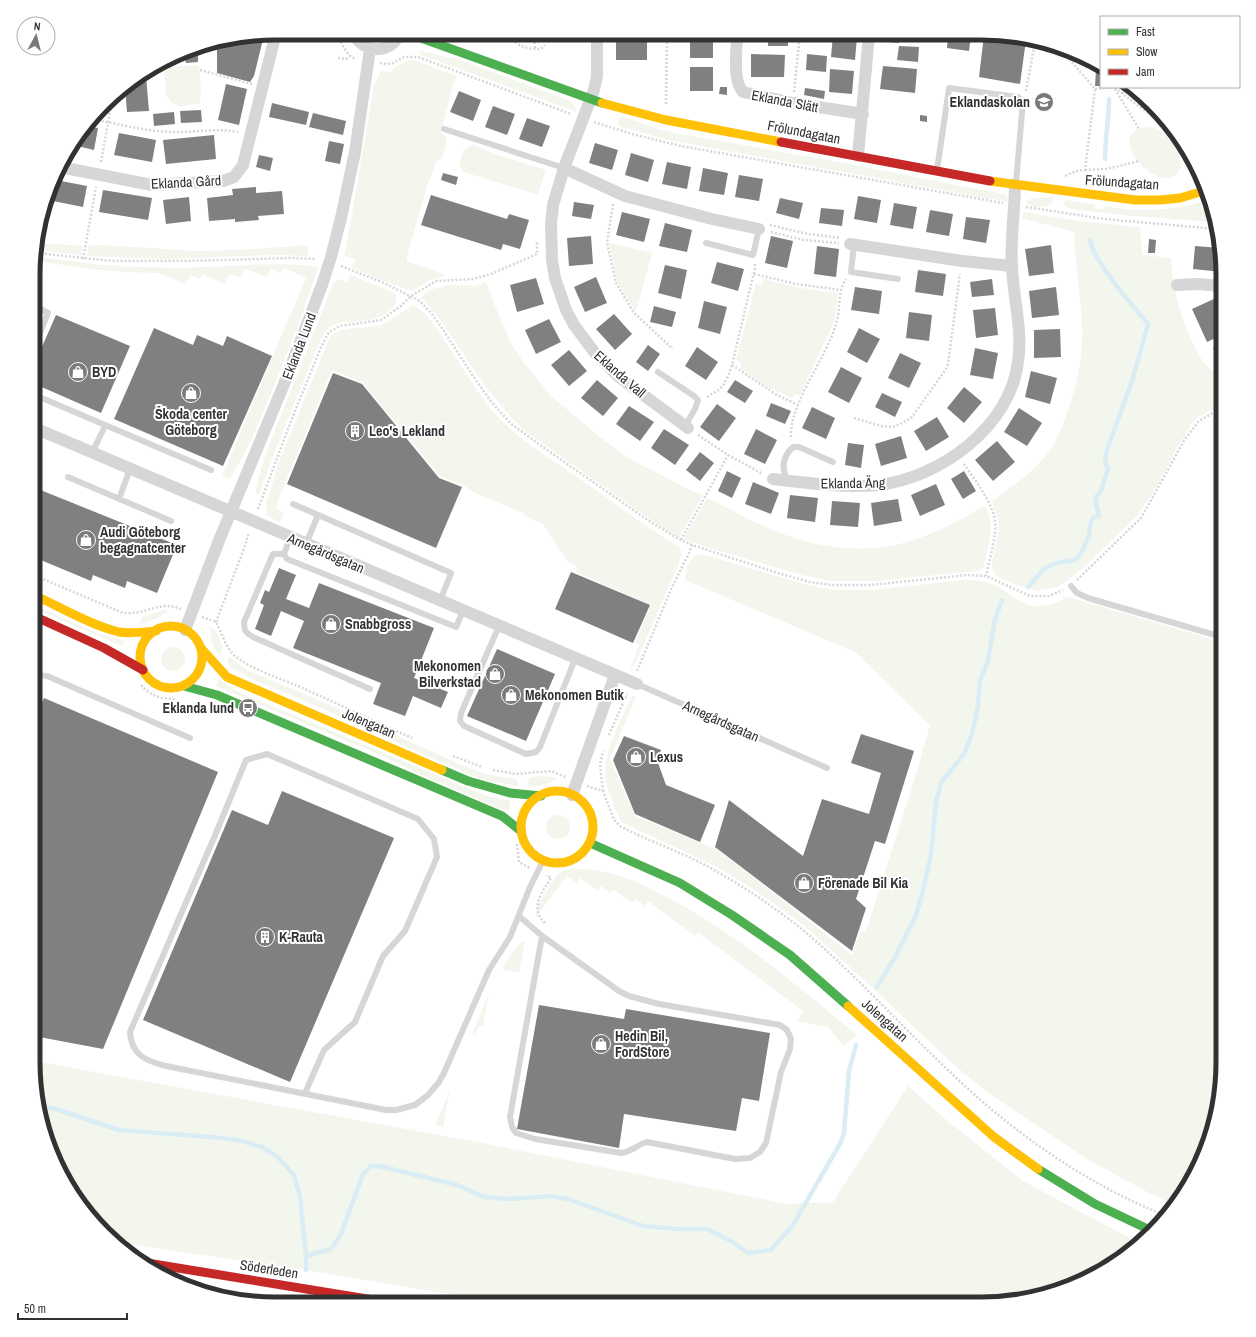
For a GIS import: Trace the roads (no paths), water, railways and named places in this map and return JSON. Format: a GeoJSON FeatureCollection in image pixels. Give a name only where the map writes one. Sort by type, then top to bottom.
{"type":"FeatureCollection","features":[{"type":"Feature","properties":{"kind":"main road","name":"Frölundagatan"},"geometry":{"type":"LineString","coordinates":[[427,40],[591,99],[645,116],[975,179],[1060,191],[1135,200],[1180,198],[1201,192]]}},
{"type":"Feature","properties":{"kind":"main road"},"geometry":{"type":"LineString","coordinates":[[40,598],[101,626],[120,632],[137,633],[156,631],[167,627],[185,630],[194,637],[200,647],[202,658],[200,670],[193,679],[184,686]]}},
{"type":"Feature","properties":{"kind":"main road"},"geometry":{"type":"LineString","coordinates":[[40,619],[94,643],[144,670]]}},
{"type":"Feature","properties":{"kind":"main road"},"geometry":{"type":"LineString","coordinates":[[156,631],[147,638],[142,648],[141,660],[144,670],[150,680],[160,686],[172,688],[184,686],[217,695],[502,816],[521,831]]}},
{"type":"Feature","properties":{"kind":"main road","name":"Jolengatan"},"geometry":{"type":"LineString","coordinates":[[200,647],[228,677],[468,781],[510,793],[541,796]]}},
{"type":"Feature","properties":{"kind":"main road"},"geometry":{"type":"LineString","coordinates":[[556,792],[572,794],[583,803],[591,815],[593,829],[590,843],[582,854],[570,861],[556,863],[543,861],[528,849],[521,831],[523,817],[526,810],[535,799],[548,793],[556,792]]}},
{"type":"Feature","properties":{"kind":"main road","name":"Jolengatan"},"geometry":{"type":"LineString","coordinates":[[590,843],[680,883],[732,915],[790,955],[994,1137],[1043,1173],[1095,1204],[1147,1228]]}},
{"type":"Feature","properties":{"kind":"main road","name":"Söderleden"},"geometry":{"type":"LineString","coordinates":[[158,1265],[350,1297]]}},
{"type":"Feature","properties":{"kind":"street","name":"Eklanda Gård"},"geometry":{"type":"LineString","coordinates":[[66,168],[152,185],[202,183],[230,179],[239,172],[243,165],[274,40]]}},
{"type":"Feature","properties":{"kind":"street"},"geometry":{"type":"LineString","coordinates":[[357,40],[370,49],[379,50],[387,48],[396,40]]}},
{"type":"Feature","properties":{"kind":"street","name":"Eklanda Vall"},"geometry":{"type":"LineString","coordinates":[[596,40],[597,76],[594,90],[564,168],[553,205],[551,224],[552,260],[555,278],[566,310],[574,325],[584,340],[605,365],[686,427]]}},
{"type":"Feature","properties":{"kind":"street","name":"Eklanda Slätt"},"geometry":{"type":"LineString","coordinates":[[737,40],[736,73],[740,88],[743,92],[793,103],[863,114]]}},
{"type":"Feature","properties":{"kind":"street"},"geometry":{"type":"LineString","coordinates":[[858,156],[869,40]]}},
{"type":"Feature","properties":{"kind":"street","name":"Eklanda Lund"},"geometry":{"type":"LineString","coordinates":[[185,630],[230,512],[244,482],[284,384],[322,285],[331,257],[355,152],[370,49]]}},
{"type":"Feature","properties":{"kind":"street"},"geometry":{"type":"LineString","coordinates":[[564,168],[624,196],[705,218],[759,229]]}},
{"type":"Feature","properties":{"kind":"street","name":"Eklanda Äng"},"geometry":{"type":"LineString","coordinates":[[773,479],[827,484],[879,485],[914,477],[930,470],[958,453],[982,433],[992,422],[1008,397],[1016,374],[1018,362],[1019,340],[1012,266],[1015,184]]}},
{"type":"Feature","properties":{"kind":"street"},"geometry":{"type":"LineString","coordinates":[[852,245],[962,261],[1012,266]]}},
{"type":"Feature","properties":{"kind":"street"},"geometry":{"type":"LineString","coordinates":[[1177,285],[1204,284],[1216,285]]}},
{"type":"Feature","properties":{"kind":"street","name":"Arnegårdsgatan"},"geometry":{"type":"LineString","coordinates":[[40,430],[290,538],[634,683]]}},
{"type":"Feature","properties":{"kind":"street"},"geometry":{"type":"LineString","coordinates":[[572,794],[615,675]]}},
{"type":"Feature","properties":{"kind":"lane"},"geometry":{"type":"LineString","coordinates":[[937,171],[949,88],[1018,97],[1023,101],[1015,184]]}},
{"type":"Feature","properties":{"kind":"lane"},"geometry":{"type":"LineString","coordinates":[[444,129],[564,168]]}},
{"type":"Feature","properties":{"kind":"lane"},"geometry":{"type":"LineString","coordinates":[[706,243],[753,255],[759,229]]}},
{"type":"Feature","properties":{"kind":"lane"},"geometry":{"type":"LineString","coordinates":[[852,245],[851,272],[898,279]]}},
{"type":"Feature","properties":{"kind":"lane"},"geometry":{"type":"LineString","coordinates":[[40,309],[48,313],[40,333]]}},
{"type":"Feature","properties":{"kind":"lane"},"geometry":{"type":"LineString","coordinates":[[658,372],[698,400],[686,427]]}},
{"type":"Feature","properties":{"kind":"lane"},"geometry":{"type":"LineString","coordinates":[[40,397],[211,470]]}},
{"type":"Feature","properties":{"kind":"lane"},"geometry":{"type":"LineString","coordinates":[[92,453],[105,426]]}},
{"type":"Feature","properties":{"kind":"lane"},"geometry":{"type":"LineString","coordinates":[[788,481],[783,466],[789,451],[793,447],[799,447],[833,462]]}},
{"type":"Feature","properties":{"kind":"lane"},"geometry":{"type":"LineString","coordinates":[[119,499],[130,469]]}},
{"type":"Feature","properties":{"kind":"lane"},"geometry":{"type":"LineString","coordinates":[[68,477],[171,521]]}},
{"type":"Feature","properties":{"kind":"lane"},"geometry":{"type":"LineString","coordinates":[[293,504],[451,573],[439,601]]}},
{"type":"Feature","properties":{"kind":"lane"},"geometry":{"type":"LineString","coordinates":[[306,544],[318,515]]}},
{"type":"Feature","properties":{"kind":"lane"},"geometry":{"type":"LineString","coordinates":[[284,554],[290,538]]}},
{"type":"Feature","properties":{"kind":"lane"},"geometry":{"type":"LineString","coordinates":[[284,554],[273,554],[244,622],[244,629],[253,637],[370,689]]}},
{"type":"Feature","properties":{"kind":"lane"},"geometry":{"type":"LineString","coordinates":[[284,554],[287,559],[456,628],[463,611]]}},
{"type":"Feature","properties":{"kind":"lane"},"geometry":{"type":"LineString","coordinates":[[1070,586],[1077,594],[1088,598],[1216,636]]}},
{"type":"Feature","properties":{"kind":"lane"},"geometry":{"type":"LineString","coordinates":[[499,626],[461,713],[460,721],[464,726],[526,754],[536,752],[540,747],[575,659]]}},
{"type":"Feature","properties":{"kind":"lane"},"geometry":{"type":"LineString","coordinates":[[40,675],[47,676],[190,738]]}},
{"type":"Feature","properties":{"kind":"lane","name":"Arnegårdsgatan"},"geometry":{"type":"LineString","coordinates":[[634,683],[827,768]]}},
{"type":"Feature","properties":{"kind":"lane"},"geometry":{"type":"LineString","coordinates":[[305,1093],[324,1050],[355,1022],[383,956],[405,931],[436,857],[434,839],[418,819],[267,754],[246,760],[130,1032],[130,1038],[137,1052],[149,1061],[386,1110],[405,1108],[415,1105],[433,1089],[444,1073],[489,970],[510,937],[543,861]]}},
{"type":"Feature","properties":{"kind":"lane"},"geometry":{"type":"LineString","coordinates":[[519,916],[542,936],[619,991],[629,996],[659,1004],[780,1025],[787,1030],[791,1039],[790,1049],[781,1072],[766,1143],[760,1152],[750,1158],[734,1159],[647,1142],[638,1145],[630,1152],[621,1153],[534,1138],[516,1133],[512,1126],[510,1117],[542,936]]}},
{"type":"Feature","properties":{"kind":"waterway"},"geometry":{"type":"LineString","coordinates":[[1105,159],[1109,99]]}},
{"type":"Feature","properties":{"kind":"waterway"},"geometry":{"type":"LineString","coordinates":[[1028,587],[1045,568],[1057,563],[1075,560],[1081,553],[1089,536],[1090,525],[1093,518],[1099,516],[1095,498],[1101,491],[1108,469],[1105,461],[1106,453],[1133,378],[1148,324],[1106,271],[1098,259],[1090,240]]}},
{"type":"Feature","properties":{"kind":"waterway"},"geometry":{"type":"LineString","coordinates":[[877,987],[894,959],[916,915],[931,854],[936,802],[941,783],[964,754],[972,734],[978,705],[980,681],[988,660],[995,619],[1002,600]]}},
{"type":"Feature","properties":{"kind":"waterway"},"geometry":{"type":"LineString","coordinates":[[306,1256],[331,1249],[341,1234],[363,1174],[371,1166],[379,1166],[457,1185],[484,1197],[511,1199],[549,1196],[568,1199],[643,1226],[677,1229],[707,1229],[731,1241],[748,1253],[771,1250],[793,1225],[841,1142],[844,1133],[849,1071],[856,1045]]}},
{"type":"Feature","properties":{"kind":"waterway"},"geometry":{"type":"LineString","coordinates":[[45,1106],[119,1130],[238,1140],[262,1147],[278,1157],[294,1175],[300,1197],[306,1270]]}},
{"type":"Feature","properties":{"kind":"place","name":"Eklandaskolan"},"geometry":{"type":"Point","coordinates":[1044,102]}},
{"type":"Feature","properties":{"kind":"place","name":"BYD"},"geometry":{"type":"Point","coordinates":[78,372]}},
{"type":"Feature","properties":{"kind":"place","name":"Škoda center Göteborg"},"geometry":{"type":"Point","coordinates":[191,393]}},
{"type":"Feature","properties":{"kind":"place","name":"Leo's Lekland"},"geometry":{"type":"Point","coordinates":[355,431]}},
{"type":"Feature","properties":{"kind":"place","name":"Audi Göteborg begagnatcenter"},"geometry":{"type":"Point","coordinates":[86,540]}},
{"type":"Feature","properties":{"kind":"place","name":"Snabbgross"},"geometry":{"type":"Point","coordinates":[331,624]}},
{"type":"Feature","properties":{"kind":"place","name":"Mekonomen Bilverkstad"},"geometry":{"type":"Point","coordinates":[495,674]}},
{"type":"Feature","properties":{"kind":"place","name":"Mekonomen Butik"},"geometry":{"type":"Point","coordinates":[511,695]}},
{"type":"Feature","properties":{"kind":"place","name":"Eklanda lund"},"geometry":{"type":"Point","coordinates":[248,708]}},
{"type":"Feature","properties":{"kind":"place","name":"Lexus"},"geometry":{"type":"Point","coordinates":[636,757]}},
{"type":"Feature","properties":{"kind":"place","name":"Förenade Bil Kia"},"geometry":{"type":"Point","coordinates":[804,883]}},
{"type":"Feature","properties":{"kind":"place","name":"K-Rauta"},"geometry":{"type":"Point","coordinates":[265,937]}},
{"type":"Feature","properties":{"kind":"place","name":"Hedin Bil, FordStore"},"geometry":{"type":"Point","coordinates":[601,1044]}}]}
